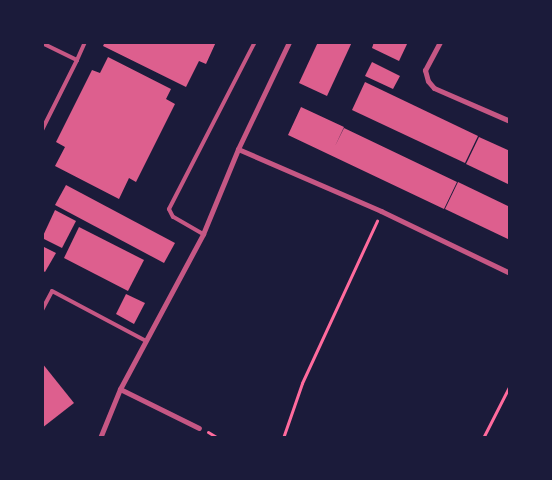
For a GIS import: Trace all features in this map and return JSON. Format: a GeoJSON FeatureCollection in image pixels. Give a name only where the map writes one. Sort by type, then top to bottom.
{"type":"FeatureCollection","features":[{"type":"Feature","properties":{"kind":"street"},"geometry":{"type":"LineString","coordinates":[[100,438],[120,389],[147,342],[203,234],[238,149],[288,42]]}},
{"type":"Feature","properties":{"kind":"street"},"geometry":{"type":"LineString","coordinates":[[440,42],[425,70],[428,82],[434,88],[510,121]]}},
{"type":"Feature","properties":{"kind":"street"},"geometry":{"type":"LineString","coordinates":[[238,149],[381,211],[510,273]]}},
{"type":"Feature","properties":{"kind":"street"},"geometry":{"type":"LineString","coordinates":[[120,389],[199,428]]}},
{"type":"Feature","properties":{"kind":"lane"},"geometry":{"type":"LineString","coordinates":[[42,130],[85,42]]}},
{"type":"Feature","properties":{"kind":"lane"},"geometry":{"type":"LineString","coordinates":[[203,234],[173,217],[169,209],[255,42]]}},
{"type":"Feature","properties":{"kind":"lane"},"geometry":{"type":"LineString","coordinates":[[42,43],[77,60]]}},
{"type":"Feature","properties":{"kind":"lane"},"geometry":{"type":"LineString","coordinates":[[42,310],[52,291],[147,342]]}},
{"type":"Feature","properties":{"kind":"path"},"geometry":{"type":"LineString","coordinates":[[283,438],[302,383],[381,211]]}},
{"type":"Feature","properties":{"kind":"path"},"geometry":{"type":"LineString","coordinates":[[483,438],[510,385]]}},
{"type":"Feature","properties":{"kind":"building"},"geometry":{"type":"Polygon","coordinates":[[[105,42],[216,42],[206,64],[199,61],[186,87],[103,46],[105,42]]]}},
{"type":"Feature","properties":{"kind":"building"},"geometry":{"type":"Polygon","coordinates":[[[318,42],[352,42],[327,96],[299,83],[318,42]]]}},
{"type":"Feature","properties":{"kind":"building"},"geometry":{"type":"Polygon","coordinates":[[[374,42],[408,42],[399,61],[372,48],[374,42]]]}},
{"type":"Feature","properties":{"kind":"building"},"geometry":{"type":"Polygon","coordinates":[[[108,57],[171,89],[166,99],[175,104],[136,182],[129,178],[119,199],[55,166],[65,147],[56,142],[92,70],[100,73],[108,57]]]}},
{"type":"Feature","properties":{"kind":"building"},"geometry":{"type":"Polygon","coordinates":[[[372,62],[400,76],[393,89],[365,76],[372,62]]]}},
{"type":"Feature","properties":{"kind":"building"},"geometry":{"type":"Polygon","coordinates":[[[365,82],[478,136],[465,163],[352,110],[365,82]]]}},
{"type":"Feature","properties":{"kind":"building"},"geometry":{"type":"Polygon","coordinates":[[[301,107],[344,127],[335,146],[344,128],[457,182],[444,209],[288,135],[301,107]]]}},
{"type":"Feature","properties":{"kind":"building"},"geometry":{"type":"Polygon","coordinates":[[[479,137],[510,151],[510,185],[466,164],[479,137]]]}},
{"type":"Feature","properties":{"kind":"building"},"geometry":{"type":"Polygon","coordinates":[[[458,182],[510,207],[510,240],[445,209],[458,182]]]}},
{"type":"Feature","properties":{"kind":"building"},"geometry":{"type":"Polygon","coordinates":[[[66,185],[175,243],[164,263],[55,205],[66,185]]]}},
{"type":"Feature","properties":{"kind":"building"},"geometry":{"type":"Polygon","coordinates":[[[55,210],[76,221],[62,248],[42,238],[55,210]]]}},
{"type":"Feature","properties":{"kind":"building"},"geometry":{"type":"Polygon","coordinates":[[[79,227],[144,260],[128,291],[64,258],[79,227]]]}},
{"type":"Feature","properties":{"kind":"building"},"geometry":{"type":"Polygon","coordinates":[[[42,246],[56,253],[45,272],[42,270],[42,246]]]}},
{"type":"Feature","properties":{"kind":"building"},"geometry":{"type":"Polygon","coordinates":[[[126,294],[145,303],[134,324],[116,314],[126,294]]]}},
{"type":"Feature","properties":{"kind":"building"},"geometry":{"type":"Polygon","coordinates":[[[42,363],[74,403],[42,428],[42,363]]]}}]}
